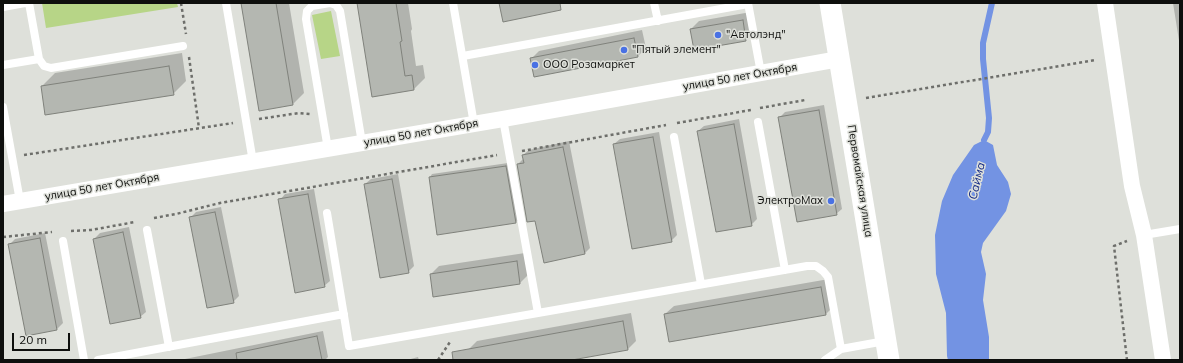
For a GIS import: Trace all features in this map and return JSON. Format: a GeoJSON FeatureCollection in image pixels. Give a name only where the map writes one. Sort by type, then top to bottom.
{"type":"FeatureCollection","features":[{"type":"Feature","properties":{"kind":"street","name":"Первомайская улица"},"geometry":{"type":"LineString","coordinates":[[830,3],[888,350]]}},
{"type":"Feature","properties":{"kind":"street"},"geometry":{"type":"LineString","coordinates":[[1105,3],[1132,186],[1144,235],[1163,360]]}},
{"type":"Feature","properties":{"kind":"street","name":"улица 50 лет Октября"},"geometry":{"type":"LineString","coordinates":[[3,204],[503,119],[839,59]]}},
{"type":"Feature","properties":{"kind":"lane"},"geometry":{"type":"LineString","coordinates":[[3,7],[24,3]]}},
{"type":"Feature","properties":{"kind":"lane"},"geometry":{"type":"LineString","coordinates":[[29,3],[39,59],[44,66],[51,68],[185,48]]}},
{"type":"Feature","properties":{"kind":"lane"},"geometry":{"type":"LineString","coordinates":[[226,3],[253,162]]}},
{"type":"Feature","properties":{"kind":"lane"},"geometry":{"type":"LineString","coordinates":[[328,149],[306,19],[307,11],[312,6],[330,3],[336,5],[340,11],[362,143]]}},
{"type":"Feature","properties":{"kind":"lane"},"geometry":{"type":"LineString","coordinates":[[453,3],[474,124]]}},
{"type":"Feature","properties":{"kind":"lane"},"geometry":{"type":"LineString","coordinates":[[654,3],[658,21]]}},
{"type":"Feature","properties":{"kind":"lane"},"geometry":{"type":"LineString","coordinates":[[462,56],[748,4],[761,73]]}},
{"type":"Feature","properties":{"kind":"lane"},"geometry":{"type":"LineString","coordinates":[[3,65],[39,59]]}},
{"type":"Feature","properties":{"kind":"lane"},"geometry":{"type":"LineString","coordinates":[[3,106],[20,201]]}},
{"type":"Feature","properties":{"kind":"lane"},"geometry":{"type":"LineString","coordinates":[[503,119],[538,313]]}},
{"type":"Feature","properties":{"kind":"lane"},"geometry":{"type":"LineString","coordinates":[[758,122],[785,270]]}},
{"type":"Feature","properties":{"kind":"lane"},"geometry":{"type":"LineString","coordinates":[[674,137],[701,284]]}},
{"type":"Feature","properties":{"kind":"lane"},"geometry":{"type":"LineString","coordinates":[[327,213],[349,346],[701,284],[808,266],[816,266],[828,277],[841,349]]}},
{"type":"Feature","properties":{"kind":"lane"},"geometry":{"type":"LineString","coordinates":[[147,230],[169,347]]}},
{"type":"Feature","properties":{"kind":"lane"},"geometry":{"type":"LineString","coordinates":[[1144,235],[1180,230]]}},
{"type":"Feature","properties":{"kind":"lane"},"geometry":{"type":"LineString","coordinates":[[63,241],[84,360]]}},
{"type":"Feature","properties":{"kind":"lane"},"geometry":{"type":"LineString","coordinates":[[98,360],[344,314]]}},
{"type":"Feature","properties":{"kind":"lane"},"geometry":{"type":"LineString","coordinates":[[825,360],[841,349],[888,350]]}},
{"type":"Feature","properties":{"kind":"path"},"geometry":{"type":"LineString","coordinates":[[181,3],[186,34]]}},
{"type":"Feature","properties":{"kind":"path"},"geometry":{"type":"LineString","coordinates":[[185,48],[199,128]]}},
{"type":"Feature","properties":{"kind":"path"},"geometry":{"type":"LineString","coordinates":[[847,101],[1114,57]]}},
{"type":"Feature","properties":{"kind":"path"},"geometry":{"type":"LineString","coordinates":[[153,218],[220,203],[806,100]]}},
{"type":"Feature","properties":{"kind":"path"},"geometry":{"type":"LineString","coordinates":[[12,157],[298,112],[315,115],[322,114]]}},
{"type":"Feature","properties":{"kind":"path"},"geometry":{"type":"LineString","coordinates":[[68,231],[91,230],[137,221]]}},
{"type":"Feature","properties":{"kind":"path"},"geometry":{"type":"LineString","coordinates":[[3,238],[53,232]]}},
{"type":"Feature","properties":{"kind":"path"},"geometry":{"type":"LineString","coordinates":[[1127,360],[1114,246],[1144,235]]}},
{"type":"Feature","properties":{"kind":"green space"},"geometry":{"type":"Polygon","coordinates":[[[42,3],[177,3],[178,7],[46,28],[42,3]]]}},
{"type":"Feature","properties":{"kind":"green space"},"geometry":{"type":"Polygon","coordinates":[[[331,11],[340,56],[321,59],[312,15],[331,11]]]}},
{"type":"Feature","properties":{"kind":"water"},"geometry":{"type":"Polygon","coordinates":[[[984,140],[993,145],[997,165],[1008,182],[1011,194],[1006,211],[983,243],[981,252],[986,274],[983,300],[989,337],[989,360],[948,360],[946,313],[936,274],[935,235],[942,201],[953,175],[974,145],[984,140]]]}},
{"type":"Feature","properties":{"kind":"building"},"geometry":{"type":"Polygon","coordinates":[[[241,3],[276,3],[293,105],[259,111],[241,3]]]}},
{"type":"Feature","properties":{"kind":"building"},"geometry":{"type":"Polygon","coordinates":[[[357,3],[396,3],[402,41],[400,42],[405,76],[412,75],[414,90],[372,97],[357,3]]]}},
{"type":"Feature","properties":{"kind":"building"},"geometry":{"type":"Polygon","coordinates":[[[499,3],[560,3],[561,10],[503,22],[499,3]]]}},
{"type":"Feature","properties":{"kind":"building","name":"\"Автолэнд\""},"geometry":{"type":"Polygon","coordinates":[[[743,20],[746,41],[694,50],[690,29],[743,20]]]}},
{"type":"Feature","properties":{"kind":"building"},"geometry":{"type":"Polygon","coordinates":[[[634,38],[638,57],[534,77],[530,58],[634,38]]]}},
{"type":"Feature","properties":{"kind":"building"},"geometry":{"type":"Polygon","coordinates":[[[169,66],[174,95],[45,115],[41,86],[169,66]]]}},
{"type":"Feature","properties":{"kind":"building"},"geometry":{"type":"Polygon","coordinates":[[[819,110],[837,215],[797,222],[778,117],[819,110]]]}},
{"type":"Feature","properties":{"kind":"building"},"geometry":{"type":"Polygon","coordinates":[[[734,124],[752,226],[716,232],[697,131],[734,124]]]}},
{"type":"Feature","properties":{"kind":"building"},"geometry":{"type":"Polygon","coordinates":[[[653,137],[672,242],[632,249],[613,144],[653,137]]]}},
{"type":"Feature","properties":{"kind":"building"},"geometry":{"type":"Polygon","coordinates":[[[563,147],[585,254],[544,263],[535,221],[527,222],[517,164],[524,163],[522,155],[563,147]]]}},
{"type":"Feature","properties":{"kind":"building"},"geometry":{"type":"Polygon","coordinates":[[[506,166],[516,223],[437,235],[429,177],[506,166]]]}},
{"type":"Feature","properties":{"kind":"building"},"geometry":{"type":"Polygon","coordinates":[[[392,179],[409,273],[380,278],[364,184],[392,179]]]}},
{"type":"Feature","properties":{"kind":"building"},"geometry":{"type":"Polygon","coordinates":[[[308,194],[325,287],[295,293],[278,199],[308,194]]]}},
{"type":"Feature","properties":{"kind":"building"},"geometry":{"type":"Polygon","coordinates":[[[215,212],[234,303],[207,308],[189,217],[215,212]]]}},
{"type":"Feature","properties":{"kind":"building"},"geometry":{"type":"Polygon","coordinates":[[[123,232],[141,318],[110,324],[93,239],[123,232]]]}},
{"type":"Feature","properties":{"kind":"building"},"geometry":{"type":"Polygon","coordinates":[[[40,238],[57,330],[26,336],[8,244],[40,238]]]}},
{"type":"Feature","properties":{"kind":"building"},"geometry":{"type":"Polygon","coordinates":[[[517,261],[520,284],[433,297],[430,274],[517,261]]]}},
{"type":"Feature","properties":{"kind":"building"},"geometry":{"type":"Polygon","coordinates":[[[821,287],[826,315],[669,342],[664,314],[821,287]]]}},
{"type":"Feature","properties":{"kind":"building"},"geometry":{"type":"Polygon","coordinates":[[[623,321],[628,350],[572,360],[453,360],[452,352],[623,321]]]}},
{"type":"Feature","properties":{"kind":"building"},"geometry":{"type":"Polygon","coordinates":[[[317,336],[322,360],[237,360],[236,353],[317,336]]]}},
{"type":"Feature","properties":{"kind":"waterway","name":"Сайма"},"geometry":{"type":"LineString","coordinates":[[984,140],[988,132],[989,118],[983,59],[983,43],[992,3]]}},
{"type":"Feature","properties":{"kind":"place","name":"\"Автолэнд\""},"geometry":{"type":"Point","coordinates":[718,35]}},
{"type":"Feature","properties":{"kind":"place","name":"\"Пятый элемент\""},"geometry":{"type":"Point","coordinates":[624,50]}},
{"type":"Feature","properties":{"kind":"place","name":"ООО Розамаркет"},"geometry":{"type":"Point","coordinates":[535,65]}},
{"type":"Feature","properties":{"kind":"place","name":"ЭлектроMax"},"geometry":{"type":"Point","coordinates":[831,201]}}]}
